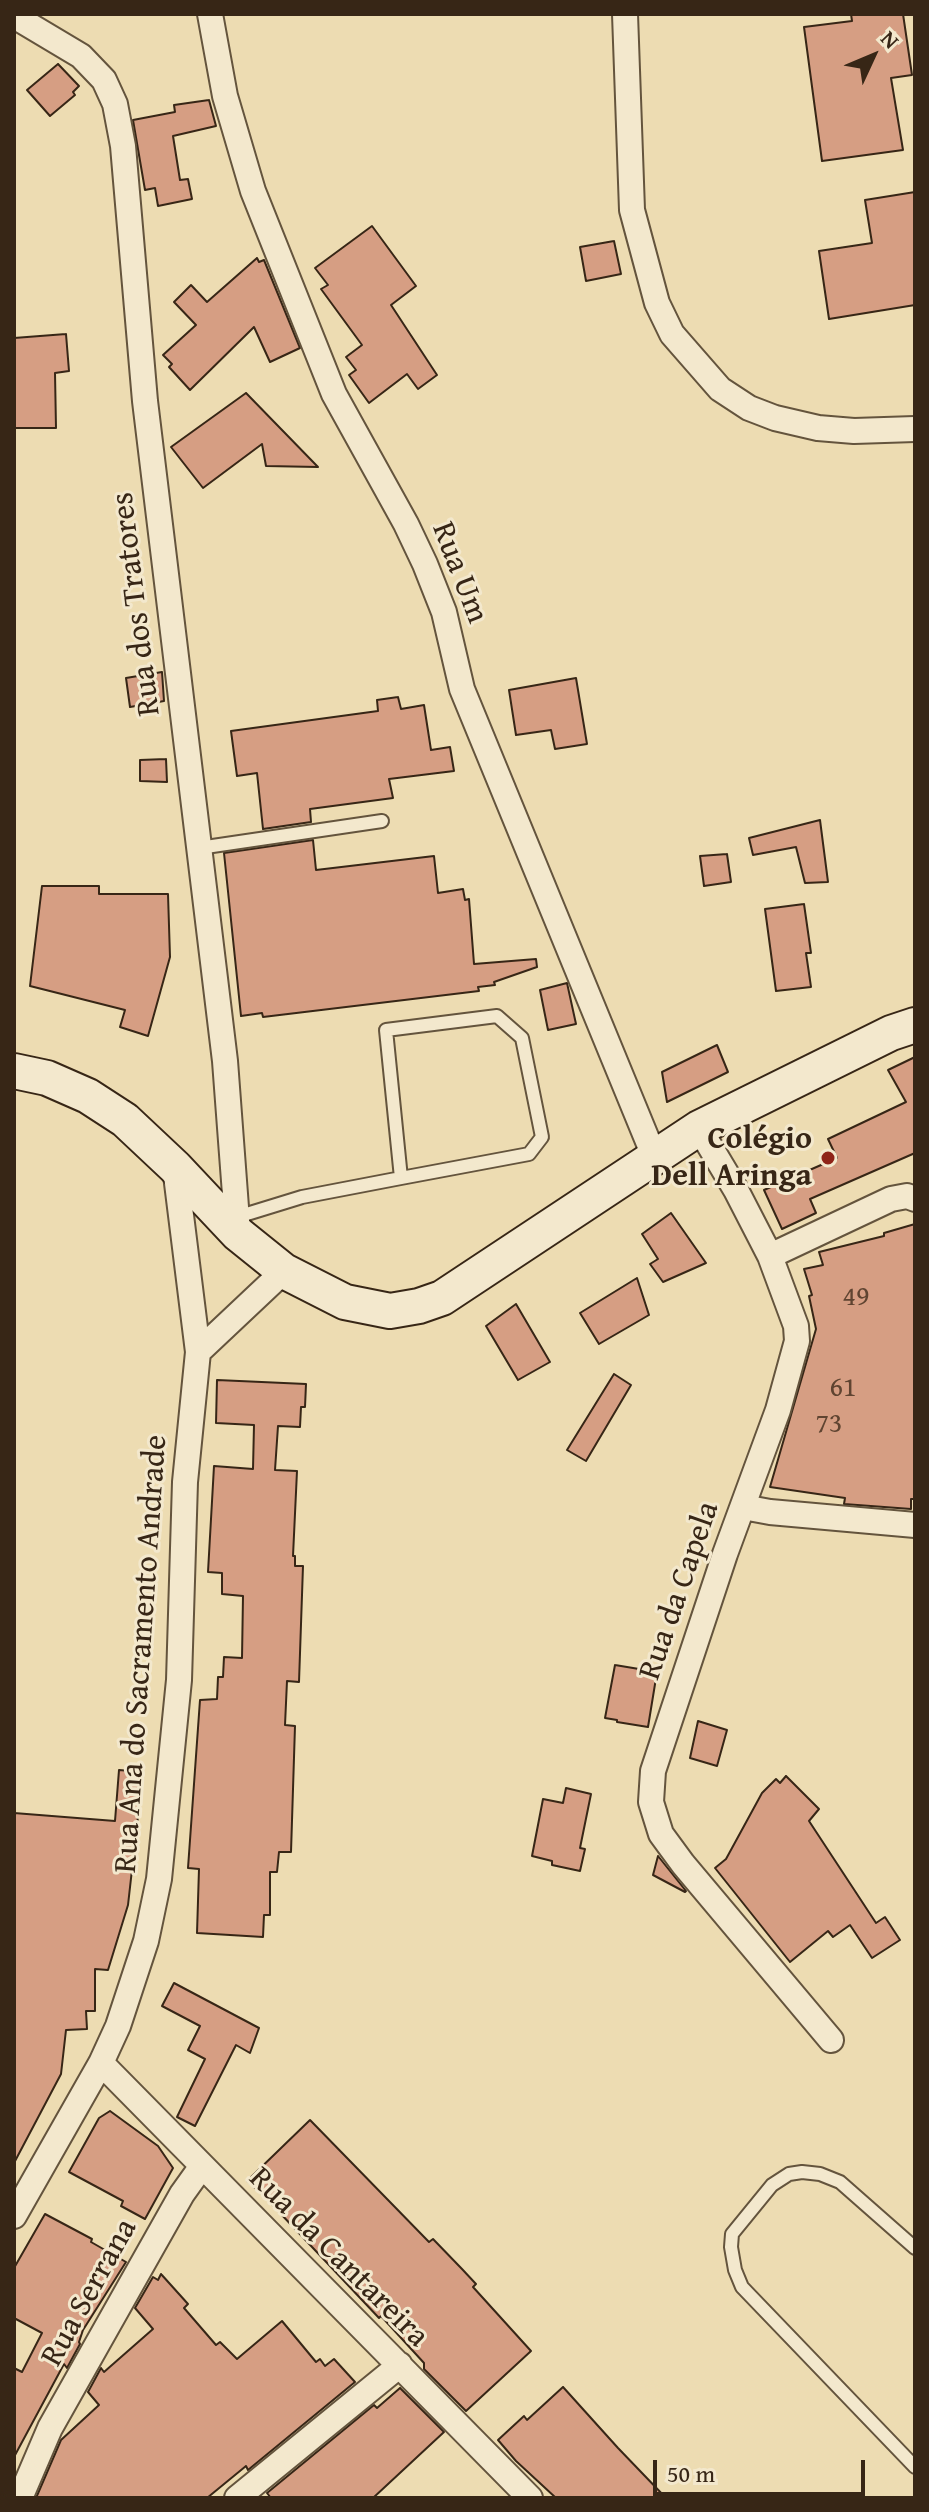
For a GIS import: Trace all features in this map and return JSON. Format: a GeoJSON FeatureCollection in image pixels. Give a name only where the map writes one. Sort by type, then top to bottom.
{"type":"FeatureCollection","features":[{"type":"Feature","properties":{"kind":"main road"},"geometry":{"type":"LineString","coordinates":[[14,1071],[47,1078],[88,1096],[125,1120],[284,1271],[345,1302],[390,1311],[442,1298],[699,1128],[891,1033],[915,1025]]}},
{"type":"Feature","properties":{"kind":"street","name":"Rua Um"},"geometry":{"type":"LineString","coordinates":[[210,14],[225,96],[253,191],[334,394],[425,564],[444,612],[462,689],[654,1156]]}},
{"type":"Feature","properties":{"kind":"street"},"geometry":{"type":"LineString","coordinates":[[625,14],[632,210],[657,303],[672,334],[720,389],[749,408],[818,428],[854,431],[915,429]]}},
{"type":"Feature","properties":{"kind":"street","name":"Rua dos Tratores"},"geometry":{"type":"LineString","coordinates":[[14,16],[81,56],[104,80],[115,104],[123,146],[145,401],[225,1061],[238,1225]]}},
{"type":"Feature","properties":{"kind":"street","name":"Rua da Capela"},"geometry":{"type":"LineString","coordinates":[[699,1128],[770,1256],[796,1326],[797,1341],[778,1410],[691,1653],[653,1771],[651,1802],[661,1834],[683,1864],[831,2040]]}},
{"type":"Feature","properties":{"kind":"street","name":"Rua Ana do Sacramento Andrade"},"geometry":{"type":"LineString","coordinates":[[14,2216],[101,2063],[118,2026],[146,1941],[159,1879],[179,1680],[185,1482],[198,1352],[175,1167]]}},
{"type":"Feature","properties":{"kind":"street"},"geometry":{"type":"LineString","coordinates":[[770,1256],[891,1199],[907,1196],[915,1199]]}},
{"type":"Feature","properties":{"kind":"street"},"geometry":{"type":"LineString","coordinates":[[198,1352],[284,1271]]}},
{"type":"Feature","properties":{"kind":"street"},"geometry":{"type":"LineString","coordinates":[[743,1507],[915,1525]]}},
{"type":"Feature","properties":{"kind":"street","name":"Rua da Cantareira"},"geometry":{"type":"LineString","coordinates":[[101,2063],[530,2498]]}},
{"type":"Feature","properties":{"kind":"street","name":"Rua Serrana"},"geometry":{"type":"LineString","coordinates":[[20,2498],[50,2428],[182,2194],[202,2166]]}},
{"type":"Feature","properties":{"kind":"street"},"geometry":{"type":"LineString","coordinates":[[237,2498],[400,2365]]}},
{"type":"Feature","properties":{"kind":"lane"},"geometry":{"type":"LineString","coordinates":[[199,848],[382,821]]}},
{"type":"Feature","properties":{"kind":"lane"},"geometry":{"type":"LineString","coordinates":[[238,1225],[302,1197],[529,1154],[542,1137],[522,1038],[497,1016],[386,1030],[401,1178]]}},
{"type":"Feature","properties":{"kind":"lane"},"geometry":{"type":"LineString","coordinates":[[915,2248],[840,2182],[820,2174],[802,2172],[789,2174],[772,2185],[732,2234],[731,2247],[742,2287],[915,2467]]}},
{"type":"Feature","properties":{"kind":"building"},"geometry":{"type":"Polygon","coordinates":[[[851,14],[903,14],[912,75],[891,78],[903,150],[822,161],[804,27],[852,21],[851,14]]]}},
{"type":"Feature","properties":{"kind":"building"},"geometry":{"type":"Polygon","coordinates":[[[58,64],[79,86],[73,92],[75,95],[50,116],[27,90],[58,64]]]}},
{"type":"Feature","properties":{"kind":"building"},"geometry":{"type":"Polygon","coordinates":[[[209,100],[216,126],[173,136],[180,180],[188,179],[192,199],[158,206],[155,188],[145,190],[133,120],[175,112],[174,105],[209,100]]]}},
{"type":"Feature","properties":{"kind":"building"},"geometry":{"type":"Polygon","coordinates":[[[915,192],[915,305],[829,319],[819,251],[872,243],[865,200],[915,192]]]}},
{"type":"Feature","properties":{"kind":"building"},"geometry":{"type":"Polygon","coordinates":[[[372,226],[416,286],[391,305],[437,375],[418,389],[407,374],[369,403],[349,375],[356,370],[346,357],[362,345],[321,289],[328,285],[315,268],[372,226]]]}},
{"type":"Feature","properties":{"kind":"building"},"geometry":{"type":"Polygon","coordinates":[[[614,241],[621,274],[586,281],[580,247],[614,241]]]}},
{"type":"Feature","properties":{"kind":"building"},"geometry":{"type":"Polygon","coordinates":[[[257,258],[259,262],[264,260],[300,348],[270,362],[254,327],[190,390],[169,367],[172,364],[163,355],[196,325],[174,302],[191,285],[207,302],[257,258]]]}},
{"type":"Feature","properties":{"kind":"building"},"geometry":{"type":"Polygon","coordinates":[[[66,334],[69,371],[55,373],[56,428],[14,428],[14,338],[66,334]]]}},
{"type":"Feature","properties":{"kind":"building"},"geometry":{"type":"Polygon","coordinates":[[[246,393],[318,467],[266,466],[262,444],[203,488],[171,447],[246,393]]]}},
{"type":"Feature","properties":{"kind":"building"},"geometry":{"type":"Polygon","coordinates":[[[162,672],[164,701],[130,707],[126,678],[162,672]]]}},
{"type":"Feature","properties":{"kind":"building"},"geometry":{"type":"Polygon","coordinates":[[[576,678],[587,744],[555,749],[551,730],[516,735],[509,690],[576,678]]]}},
{"type":"Feature","properties":{"kind":"building"},"geometry":{"type":"Polygon","coordinates":[[[398,697],[401,709],[424,705],[431,750],[450,747],[454,771],[389,779],[393,798],[310,809],[311,822],[263,829],[257,773],[237,776],[231,731],[378,711],[377,700],[398,697]]]}},
{"type":"Feature","properties":{"kind":"building"},"geometry":{"type":"Polygon","coordinates":[[[166,759],[167,782],[140,781],[140,760],[166,759]]]}},
{"type":"Feature","properties":{"kind":"building"},"geometry":{"type":"Polygon","coordinates":[[[820,820],[828,882],[805,883],[796,847],[753,855],[749,838],[820,820]]]}},
{"type":"Feature","properties":{"kind":"building"},"geometry":{"type":"Polygon","coordinates":[[[313,840],[316,870],[434,856],[438,893],[463,889],[465,900],[469,899],[474,964],[536,959],[537,967],[494,982],[495,985],[478,987],[479,991],[263,1017],[262,1013],[241,1016],[224,853],[313,840]]]}},
{"type":"Feature","properties":{"kind":"building"},"geometry":{"type":"Polygon","coordinates":[[[727,854],[731,882],[704,886],[700,856],[727,854]]]}},
{"type":"Feature","properties":{"kind":"building"},"geometry":{"type":"Polygon","coordinates":[[[42,886],[99,886],[99,894],[168,894],[170,957],[148,1036],[120,1027],[125,1010],[30,986],[42,886]]]}},
{"type":"Feature","properties":{"kind":"building"},"geometry":{"type":"Polygon","coordinates":[[[804,904],[811,953],[806,953],[811,987],[776,991],[765,909],[804,904]]]}},
{"type":"Feature","properties":{"kind":"building"},"geometry":{"type":"Polygon","coordinates":[[[567,983],[576,1024],[548,1030],[540,990],[567,983]]]}},
{"type":"Feature","properties":{"kind":"building"},"geometry":{"type":"Polygon","coordinates":[[[717,1045],[728,1072],[667,1102],[662,1072],[717,1045]]]}},
{"type":"Feature","properties":{"kind":"building"},"geometry":{"type":"Polygon","coordinates":[[[915,1057],[915,1153],[810,1199],[816,1213],[782,1229],[764,1190],[837,1158],[828,1139],[906,1102],[888,1070],[915,1057]]]}},
{"type":"Feature","properties":{"kind":"building"},"geometry":{"type":"Polygon","coordinates":[[[671,1213],[706,1263],[663,1282],[650,1264],[658,1259],[642,1234],[671,1213]]]}},
{"type":"Feature","properties":{"kind":"building"},"geometry":{"type":"Polygon","coordinates":[[[915,1224],[914,1499],[911,1499],[911,1509],[844,1504],[845,1498],[770,1487],[816,1329],[809,1296],[812,1295],[804,1269],[823,1265],[819,1252],[884,1236],[884,1233],[915,1224]]]}},
{"type":"Feature","properties":{"kind":"building"},"geometry":{"type":"Polygon","coordinates":[[[637,1278],[649,1315],[599,1344],[580,1313],[637,1278]]]}},
{"type":"Feature","properties":{"kind":"building"},"geometry":{"type":"Polygon","coordinates":[[[516,1304],[550,1362],[518,1380],[486,1326],[516,1304]]]}},
{"type":"Feature","properties":{"kind":"building"},"geometry":{"type":"Polygon","coordinates":[[[614,1374],[631,1385],[586,1461],[567,1450],[614,1374]]]}},
{"type":"Feature","properties":{"kind":"building"},"geometry":{"type":"Polygon","coordinates":[[[217,1380],[306,1384],[300,1427],[278,1426],[275,1470],[297,1471],[293,1556],[295,1566],[303,1566],[299,1682],[287,1681],[285,1725],[295,1726],[291,1852],[279,1852],[277,1872],[270,1872],[270,1915],[264,1915],[263,1937],[197,1933],[199,1869],[188,1868],[200,1700],[217,1699],[218,1677],[223,1677],[224,1657],[242,1658],[243,1596],[222,1594],[222,1573],[208,1572],[214,1466],[253,1469],[254,1425],[216,1423],[217,1380]]]}},
{"type":"Feature","properties":{"kind":"building"},"geometry":{"type":"Polygon","coordinates":[[[615,1665],[657,1672],[648,1727],[605,1718],[615,1665]]]}},
{"type":"Feature","properties":{"kind":"building"},"geometry":{"type":"Polygon","coordinates":[[[698,1721],[727,1730],[717,1766],[690,1758],[698,1721]]]}},
{"type":"Feature","properties":{"kind":"building"},"geometry":{"type":"Polygon","coordinates":[[[119,1770],[143,1772],[128,1905],[108,1970],[95,1969],[95,2011],[86,2011],[87,2029],[66,2030],[61,2074],[14,2163],[14,1813],[115,1821],[119,1770]]]}},
{"type":"Feature","properties":{"kind":"building"},"geometry":{"type":"Polygon","coordinates":[[[786,1776],[819,1809],[809,1821],[876,1923],[885,1917],[900,1940],[872,1958],[850,1925],[833,1937],[828,1931],[790,1962],[715,1868],[726,1859],[762,1793],[776,1779],[780,1783],[786,1776]]]}},
{"type":"Feature","properties":{"kind":"building"},"geometry":{"type":"Polygon","coordinates":[[[566,1788],[591,1794],[580,1848],[585,1849],[580,1871],[552,1865],[552,1861],[532,1856],[543,1799],[563,1803],[566,1788]]]}},
{"type":"Feature","properties":{"kind":"building"},"geometry":{"type":"Polygon","coordinates":[[[658,1856],[686,1891],[685,1892],[653,1875],[658,1856]]]}},
{"type":"Feature","properties":{"kind":"building"},"geometry":{"type":"Polygon","coordinates":[[[174,1983],[259,2028],[250,2053],[236,2045],[195,2126],[177,2117],[205,2059],[188,2050],[200,2026],[162,2006],[174,1983]]]}},
{"type":"Feature","properties":{"kind":"building"},"geometry":{"type":"Polygon","coordinates":[[[110,2111],[158,2146],[173,2168],[145,2219],[121,2206],[123,2201],[69,2172],[99,2118],[110,2111]]]}},
{"type":"Feature","properties":{"kind":"building"},"geometry":{"type":"Polygon","coordinates":[[[310,2120],[429,2242],[433,2239],[462,2269],[476,2284],[473,2287],[531,2351],[466,2411],[424,2369],[424,2363],[381,2316],[379,2318],[247,2181],[310,2120]]]}},
{"type":"Feature","properties":{"kind":"building"},"geometry":{"type":"Polygon","coordinates":[[[45,2214],[92,2239],[91,2242],[126,2262],[83,2330],[80,2344],[67,2368],[64,2364],[14,2457],[14,2368],[22,2372],[42,2333],[14,2318],[14,2268],[45,2214]]]}},
{"type":"Feature","properties":{"kind":"building"},"geometry":{"type":"Polygon","coordinates":[[[161,2274],[188,2304],[184,2308],[216,2345],[220,2342],[237,2359],[282,2321],[316,2362],[320,2359],[325,2366],[334,2359],[355,2382],[248,2470],[246,2466],[207,2498],[36,2498],[61,2440],[99,2405],[88,2392],[101,2368],[104,2372],[153,2329],[135,2308],[153,2277],[158,2280],[161,2274]]]}},
{"type":"Feature","properties":{"kind":"building"},"geometry":{"type":"Polygon","coordinates":[[[563,2387],[666,2498],[556,2498],[516,2461],[498,2440],[524,2416],[527,2420],[563,2387]]]}},
{"type":"Feature","properties":{"kind":"building"},"geometry":{"type":"Polygon","coordinates":[[[400,2388],[444,2432],[373,2498],[271,2498],[267,2493],[374,2405],[377,2408],[400,2388]]]}},
{"type":"Feature","properties":{"kind":"place","name":"Colégio Dell Aringa"},"geometry":{"type":"Point","coordinates":[828,1158]}}]}
